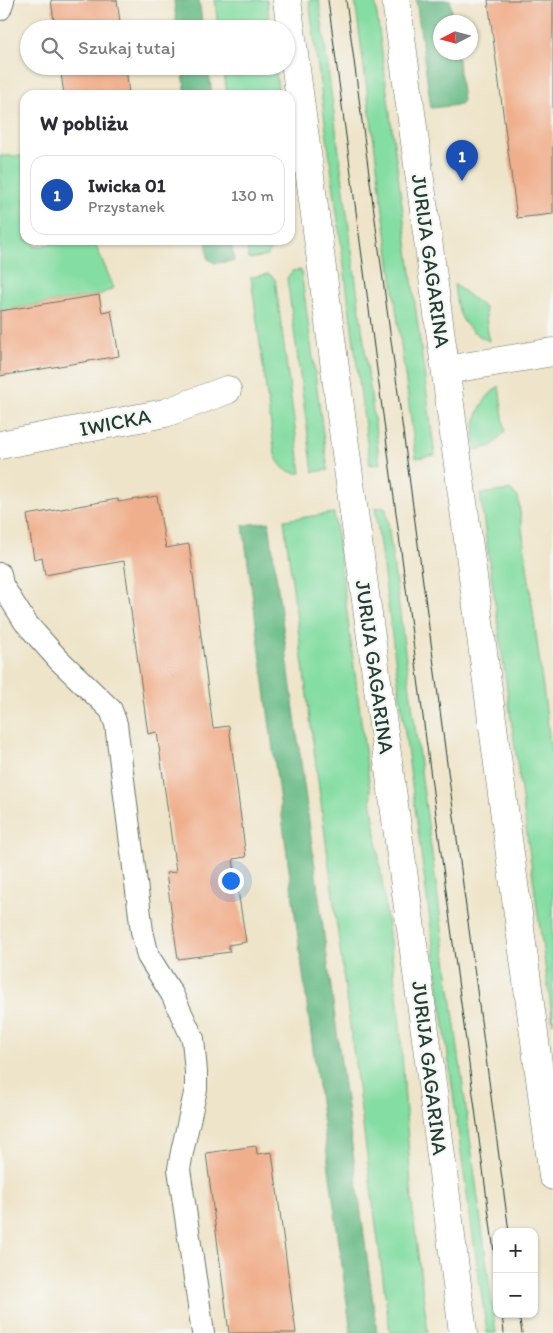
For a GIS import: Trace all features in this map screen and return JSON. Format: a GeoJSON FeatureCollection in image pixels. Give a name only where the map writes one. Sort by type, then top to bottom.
{"type":"FeatureCollection","features":[{"type":"Feature","properties":{"kind":"main road","name":"JURIJA GAGARINA"},"geometry":{"type":"LineString","coordinates":[[287,0],[290,20]]}},
{"type":"Feature","properties":{"kind":"main road","name":"JURIJA GAGARINA"},"geometry":{"type":"LineString","coordinates":[[396,0],[553,1176]]}},
{"type":"Feature","properties":{"kind":"main road","name":"JURIJA GAGARINA"},"geometry":{"type":"LineString","coordinates":[[295,61],[348,468],[430,1068],[463,1333]]}},
{"type":"Feature","properties":{"kind":"main road"},"geometry":{"type":"LineString","coordinates":[[446,370],[553,352]]}},
{"type":"Feature","properties":{"kind":"main road","name":"IWICKA"},"geometry":{"type":"LineString","coordinates":[[0,445],[165,413],[227,390]]}},
{"type":"Feature","properties":{"kind":"lane"},"geometry":{"type":"LineString","coordinates":[[0,9],[3,0]]}},
{"type":"Feature","properties":{"kind":"lane"},"geometry":{"type":"LineString","coordinates":[[0,574],[2,584],[25,622],[58,659],[111,710],[116,724],[142,931],[146,948],[148,956],[176,1002],[193,1039],[196,1089],[180,1169],[203,1333]]}},
{"type":"Feature","properties":{"kind":"green space"},"geometry":{"type":"Polygon","coordinates":[[[174,0],[199,0],[202,20],[176,20],[174,0]]]}},
{"type":"Feature","properties":{"kind":"green space"},"geometry":{"type":"Polygon","coordinates":[[[215,0],[267,0],[269,20],[217,20],[215,0]]]}},
{"type":"Feature","properties":{"kind":"green space"},"geometry":{"type":"Polygon","coordinates":[[[309,0],[319,0],[380,464],[370,465],[309,0]]]}},
{"type":"Feature","properties":{"kind":"green space"},"geometry":{"type":"Polygon","coordinates":[[[355,0],[375,0],[435,455],[416,458],[355,0]]]}},
{"type":"Feature","properties":{"kind":"green space"},"geometry":{"type":"Polygon","coordinates":[[[416,0],[450,0],[452,15],[433,15],[433,60],[458,60],[463,101],[459,105],[431,108],[416,0]]]}},
{"type":"Feature","properties":{"kind":"green space"},"geometry":{"type":"Polygon","coordinates":[[[183,75],[209,75],[211,90],[185,90],[183,75]]]}},
{"type":"Feature","properties":{"kind":"green space"},"geometry":{"type":"Polygon","coordinates":[[[224,75],[276,75],[278,90],[226,90],[224,75]]]}},
{"type":"Feature","properties":{"kind":"green space"},"geometry":{"type":"Polygon","coordinates":[[[0,156],[20,156],[20,245],[35,245],[35,247],[45,245],[96,245],[114,288],[99,295],[0,311],[0,156]]]}},
{"type":"Feature","properties":{"kind":"green space"},"geometry":{"type":"Polygon","coordinates":[[[207,245],[232,245],[234,261],[215,263],[208,259],[207,245]]]}},
{"type":"Feature","properties":{"kind":"green space"},"geometry":{"type":"Polygon","coordinates":[[[247,245],[270,245],[271,250],[267,256],[249,259],[247,245]]]}},
{"type":"Feature","properties":{"kind":"green space"},"geometry":{"type":"Polygon","coordinates":[[[301,270],[328,470],[313,472],[287,278],[292,271],[301,270]]]}},
{"type":"Feature","properties":{"kind":"green space"},"geometry":{"type":"Polygon","coordinates":[[[269,274],[275,279],[301,473],[285,469],[275,455],[251,277],[269,274]]]}},
{"type":"Feature","properties":{"kind":"green space"},"geometry":{"type":"Polygon","coordinates":[[[454,284],[485,308],[489,341],[466,325],[459,311],[454,284]]]}},
{"type":"Feature","properties":{"kind":"green space"},"geometry":{"type":"Polygon","coordinates":[[[499,386],[505,431],[492,446],[476,450],[474,431],[477,415],[485,400],[499,386]]]}},
{"type":"Feature","properties":{"kind":"green space"},"geometry":{"type":"Polygon","coordinates":[[[510,490],[518,497],[553,764],[553,1023],[480,494],[510,490]]]}},
{"type":"Feature","properties":{"kind":"green space"},"geometry":{"type":"Polygon","coordinates":[[[385,507],[386,509],[496,1333],[487,1333],[461,1153],[375,508],[385,507]]]}},
{"type":"Feature","properties":{"kind":"green space"},"geometry":{"type":"Polygon","coordinates":[[[334,513],[399,1011],[413,1214],[428,1333],[390,1333],[284,520],[334,513]]]}},
{"type":"Feature","properties":{"kind":"green space"},"geometry":{"type":"Polygon","coordinates":[[[269,522],[377,1333],[351,1333],[243,525],[269,522]]]}},
{"type":"Feature","properties":{"kind":"building"},"geometry":{"type":"Polygon","coordinates":[[[51,0],[117,0],[120,20],[54,20],[51,0]]]}},
{"type":"Feature","properties":{"kind":"building"},"geometry":{"type":"Polygon","coordinates":[[[488,0],[553,0],[553,214],[517,218],[488,0]]]}},
{"type":"Feature","properties":{"kind":"building"},"geometry":{"type":"Polygon","coordinates":[[[61,75],[127,75],[128,90],[63,90],[61,75]]]}},
{"type":"Feature","properties":{"kind":"building"},"geometry":{"type":"Polygon","coordinates":[[[99,295],[102,312],[111,310],[119,356],[0,376],[0,311],[99,295]]]}},
{"type":"Feature","properties":{"kind":"building"},"geometry":{"type":"Polygon","coordinates":[[[157,496],[166,548],[189,544],[213,728],[229,726],[246,857],[233,859],[246,942],[228,945],[230,952],[178,959],[166,873],[176,872],[157,732],[148,734],[124,561],[45,575],[42,557],[34,559],[27,515],[118,499],[118,502],[157,496]]]}},
{"type":"Feature","properties":{"kind":"building"},"geometry":{"type":"Polygon","coordinates":[[[256,1146],[257,1154],[272,1152],[296,1333],[229,1333],[206,1153],[256,1146]]]}},
{"type":"Feature","properties":{"kind":"tram line"},"geometry":{"type":"LineString","coordinates":[[328,0],[497,1273]]}},
{"type":"Feature","properties":{"kind":"tram line"},"geometry":{"type":"LineString","coordinates":[[346,0],[508,1228]]}},
{"type":"Feature","properties":{"kind":"tram line"},"geometry":{"type":"LineString","coordinates":[[502,1318],[504,1333]]}},
{"type":"Feature","properties":{"kind":"tram line"},"geometry":{"type":"LineString","coordinates":[[520,1318],[522,1333]]}},
{"type":"Feature","properties":{"kind":"place","name":"Iwicka 01"},"geometry":{"type":"Point","coordinates":[462,181]}}]}
